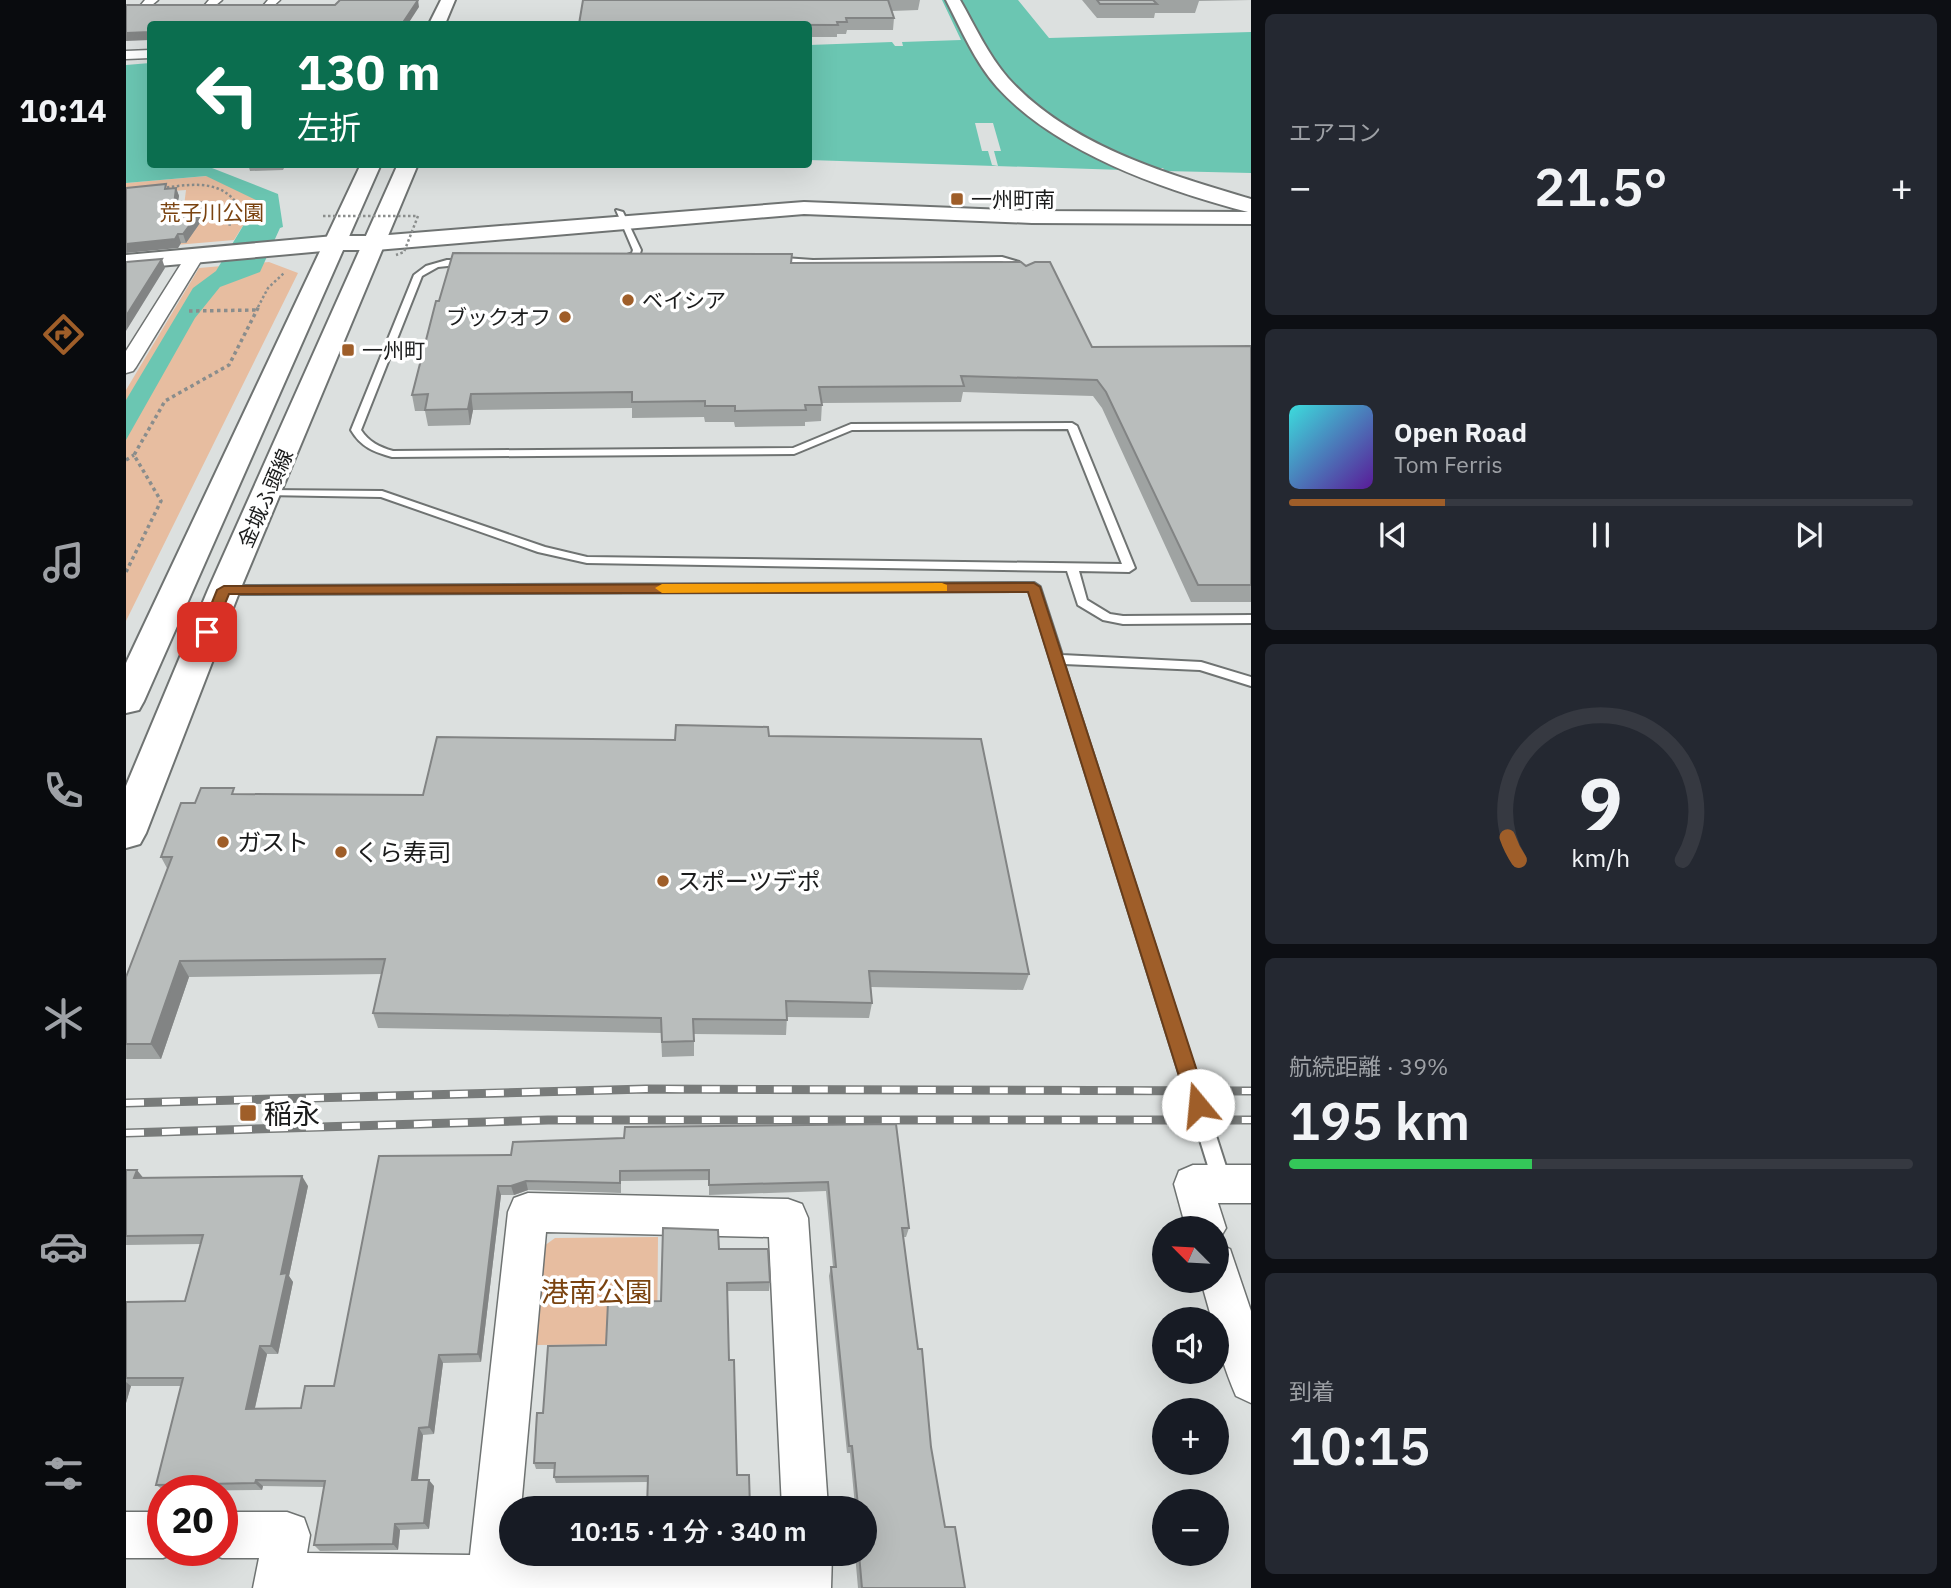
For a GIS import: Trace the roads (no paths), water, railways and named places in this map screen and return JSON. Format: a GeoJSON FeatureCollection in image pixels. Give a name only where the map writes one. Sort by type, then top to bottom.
{"type":"FeatureCollection","features":[{"type":"Feature","properties":{"kind":"main road"},"geometry":{"type":"LineString","coordinates":[[438,21],[448,0]]}},
{"type":"Feature","properties":{"kind":"main road"},"geometry":{"type":"LineString","coordinates":[[953,0],[1002,82],[1034,111],[1091,145],[1127,162],[1251,205]]}},
{"type":"Feature","properties":{"kind":"main road","name":"金城ふ頭線"},"geometry":{"type":"LineString","coordinates":[[126,701],[369,168]]}},
{"type":"Feature","properties":{"kind":"main road","name":"金城ふ頭線"},"geometry":{"type":"LineString","coordinates":[[126,833],[224,590],[384,244],[407,168]]}},
{"type":"Feature","properties":{"kind":"main road"},"geometry":{"type":"LineString","coordinates":[[126,262],[334,243],[384,244],[621,217],[804,208],[1032,217],[1251,218]]}},
{"type":"Feature","properties":{"kind":"street"},"geometry":{"type":"LineString","coordinates":[[208,4],[234,6]]}},
{"type":"Feature","properties":{"kind":"street"},"geometry":{"type":"LineString","coordinates":[[126,55],[147,54]]}},
{"type":"Feature","properties":{"kind":"street"},"geometry":{"type":"LineString","coordinates":[[126,367],[208,255]]}},
{"type":"Feature","properties":{"kind":"street"},"geometry":{"type":"LineString","coordinates":[[1202,1216],[1193,1184],[1237,1184]]}},
{"type":"Feature","properties":{"kind":"street"},"geometry":{"type":"LineString","coordinates":[[499,1496],[528,1212],[788,1218],[804,1496]]}},
{"type":"Feature","properties":{"kind":"street"},"geometry":{"type":"LineString","coordinates":[[1225,1293],[1251,1381]]}},
{"type":"Feature","properties":{"kind":"street"},"geometry":{"type":"LineString","coordinates":[[491,1580],[499,1500]]}},
{"type":"Feature","properties":{"kind":"street"},"geometry":{"type":"LineString","coordinates":[[126,1535],[147,1535]]}},
{"type":"Feature","properties":{"kind":"street"},"geometry":{"type":"LineString","coordinates":[[238,1535],[287,1535],[278,1583],[491,1580],[809,1583],[808,1566]]}},
{"type":"Feature","properties":{"kind":"lane"},"geometry":{"type":"LineString","coordinates":[[615,260],[629,259],[640,251],[621,217]]}},
{"type":"Feature","properties":{"kind":"lane"},"geometry":{"type":"LineString","coordinates":[[757,259],[1002,259],[1013,261],[1023,270],[1025,277]]}},
{"type":"Feature","properties":{"kind":"lane"},"geometry":{"type":"LineString","coordinates":[[268,494],[382,495],[542,550],[587,560],[1129,568],[1072,426],[851,427],[794,451],[392,454],[362,442],[356,430],[418,275],[423,270],[445,262],[484,261]]}},
{"type":"Feature","properties":{"kind":"lane"},"geometry":{"type":"LineString","coordinates":[[1072,567],[1083,602],[1107,617],[1123,620],[1251,619]]}},
{"type":"Feature","properties":{"kind":"lane"},"geometry":{"type":"LineString","coordinates":[[224,590],[1034,587],[1237,1184]]}},
{"type":"Feature","properties":{"kind":"lane"},"geometry":{"type":"LineString","coordinates":[[1057,659],[1201,666],[1251,682]]}},
{"type":"Feature","properties":{"kind":"railway"},"geometry":{"type":"LineString","coordinates":[[126,1103],[646,1089],[1251,1091]]}},
{"type":"Feature","properties":{"kind":"railway"},"geometry":{"type":"LineString","coordinates":[[126,1133],[548,1120],[1251,1120]]}},
{"type":"Feature","properties":{"kind":"place","name":"一州町南"},"geometry":{"type":"Point","coordinates":[957,199]}},
{"type":"Feature","properties":{"kind":"place","name":"ベイシア"},"geometry":{"type":"Point","coordinates":[628,300]}},
{"type":"Feature","properties":{"kind":"place","name":"ブックオフ"},"geometry":{"type":"Point","coordinates":[565,317]}},
{"type":"Feature","properties":{"kind":"place","name":"一州町"},"geometry":{"type":"Point","coordinates":[348,350]}},
{"type":"Feature","properties":{"kind":"place","name":"ガスト"},"geometry":{"type":"Point","coordinates":[223,842]}},
{"type":"Feature","properties":{"kind":"place","name":"くら寿司"},"geometry":{"type":"Point","coordinates":[341,852]}},
{"type":"Feature","properties":{"kind":"place","name":"スポーツデポ"},"geometry":{"type":"Point","coordinates":[663,881]}},
{"type":"Feature","properties":{"kind":"place","name":"稲永"},"geometry":{"type":"Point","coordinates":[248,1113]}},
{"type":"Feature","properties":{"kind":"park label","name":"荒子川公園"},"geometry":{"type":"Point","coordinates":[212,212]}},
{"type":"Feature","properties":{"kind":"park label","name":"港南公園"},"geometry":{"type":"Point","coordinates":[597,1291]}}]}
